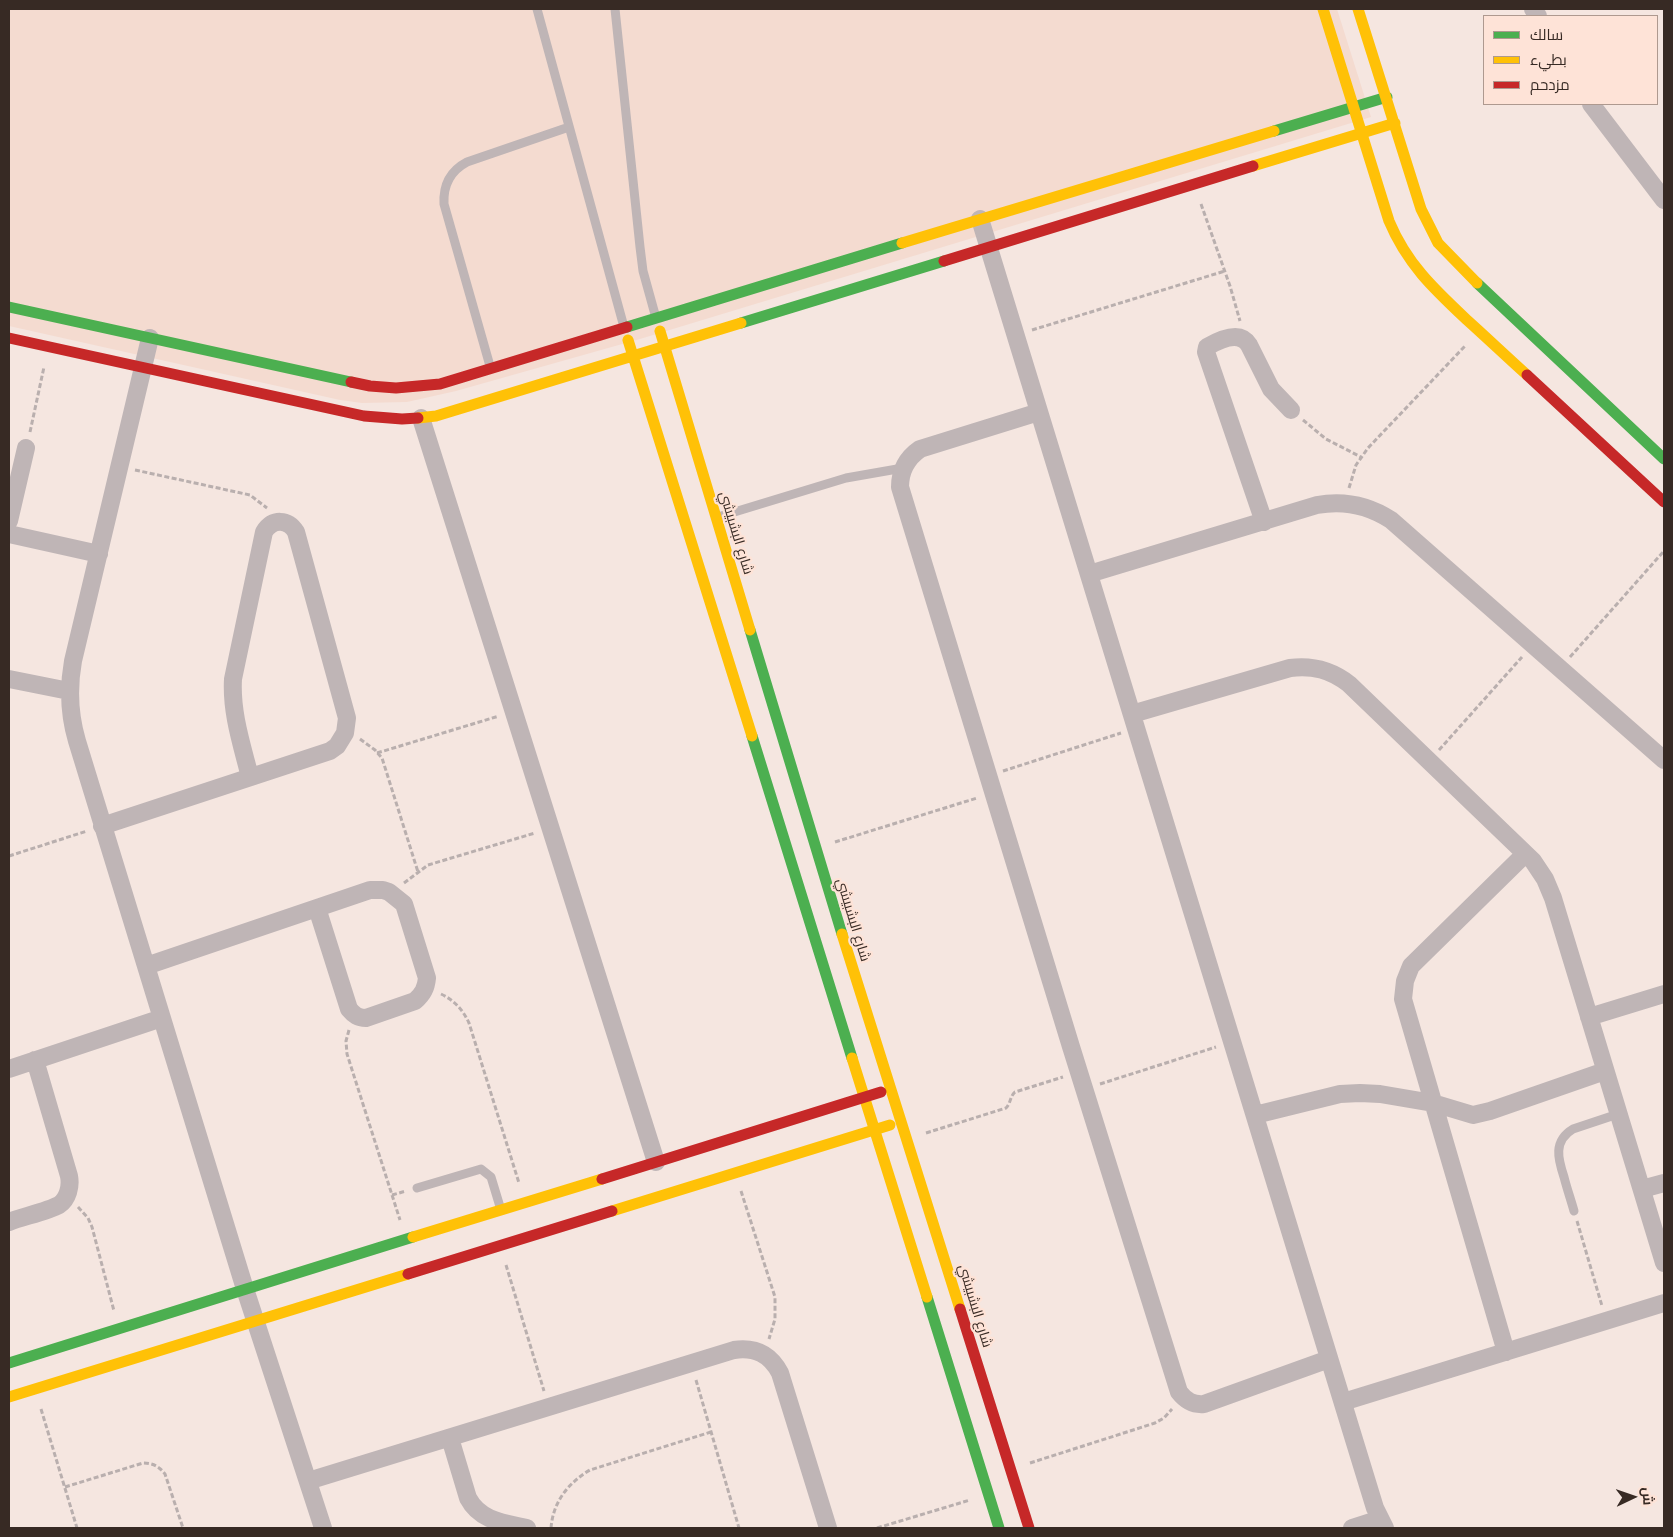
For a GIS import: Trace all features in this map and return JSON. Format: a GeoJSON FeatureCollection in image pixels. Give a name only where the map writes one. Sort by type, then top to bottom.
{"type":"FeatureCollection","features":[{"type":"Feature","properties":{"kind":"street"},"geometry":{"type":"LineString","coordinates":[[1322,9],[1389,221],[1403,251],[1422,277],[1664,502]]}},
{"type":"Feature","properties":{"kind":"street"},"geometry":{"type":"LineString","coordinates":[[1358,9],[1421,209],[1429,226],[1448,255],[1664,459]]}},
{"type":"Feature","properties":{"kind":"street"},"geometry":{"type":"LineString","coordinates":[[9,307],[370,386],[408,389],[440,384],[491,369],[1386,97]]}},
{"type":"Feature","properties":{"kind":"street"},"geometry":{"type":"LineString","coordinates":[[1592,105],[1664,200]]}},
{"type":"Feature","properties":{"kind":"street"},"geometry":{"type":"LineString","coordinates":[[9,338],[364,416],[383,419],[421,418],[451,413],[988,246],[1395,123]]}},
{"type":"Feature","properties":{"kind":"street"},"geometry":{"type":"LineString","coordinates":[[980,219],[1343,1402],[1383,1524],[1352,1528]]}},
{"type":"Feature","properties":{"kind":"street","name":"شارع البشبيشي"},"geometry":{"type":"LineString","coordinates":[[656,319],[708,520],[815,848],[1028,1528]]}},
{"type":"Feature","properties":{"kind":"street"},"geometry":{"type":"LineString","coordinates":[[624,328],[999,1528]]}},
{"type":"Feature","properties":{"kind":"street"},"geometry":{"type":"LineString","coordinates":[[1264,522],[1206,352],[1209,346],[1233,337],[1241,337],[1247,341],[1271,389],[1291,410]]}},
{"type":"Feature","properties":{"kind":"street"},"geometry":{"type":"LineString","coordinates":[[150,338],[74,661],[69,691],[69,704],[73,729],[102,826],[245,1289],[323,1528]]}},
{"type":"Feature","properties":{"kind":"street"},"geometry":{"type":"LineString","coordinates":[[1039,412],[920,449],[910,457],[903,468],[900,480],[900,487],[992,794],[1180,1392],[1188,1401],[1204,1404],[1330,1359]]}},
{"type":"Feature","properties":{"kind":"street"},"geometry":{"type":"LineString","coordinates":[[421,418],[656,1162]]}},
{"type":"Feature","properties":{"kind":"street"},"geometry":{"type":"LineString","coordinates":[[9,521],[26,448]]}},
{"type":"Feature","properties":{"kind":"street"},"geometry":{"type":"LineString","coordinates":[[1089,574],[1317,505],[1337,502],[1370,509],[1391,520],[1664,760]]}},
{"type":"Feature","properties":{"kind":"street"},"geometry":{"type":"LineString","coordinates":[[686,527],[708,520]]}},
{"type":"Feature","properties":{"kind":"street"},"geometry":{"type":"LineString","coordinates":[[102,826],[330,751],[342,741],[347,718],[296,532],[288,522],[276,521],[267,527],[264,532],[233,679],[232,693],[235,718],[250,777]]}},
{"type":"Feature","properties":{"kind":"street"},"geometry":{"type":"LineString","coordinates":[[9,534],[99,554]]}},
{"type":"Feature","properties":{"kind":"street"},"geometry":{"type":"LineString","coordinates":[[1134,721],[1290,668],[1303,666],[1328,671],[1349,684],[1525,854],[1539,870],[1549,888],[1664,1263]]}},
{"type":"Feature","properties":{"kind":"street"},"geometry":{"type":"LineString","coordinates":[[9,679],[69,691]]}},
{"type":"Feature","properties":{"kind":"street"},"geometry":{"type":"LineString","coordinates":[[1506,1352],[1403,999],[1411,966],[1525,854]]}},
{"type":"Feature","properties":{"kind":"street"},"geometry":{"type":"LineString","coordinates":[[146,966],[370,890],[383,890],[394,895],[404,904],[427,978],[425,989],[421,996],[415,1001],[370,1016],[361,1018],[356,1016],[349,1009],[317,908]]}},
{"type":"Feature","properties":{"kind":"street"},"geometry":{"type":"LineString","coordinates":[[1588,1017],[1664,994]]}},
{"type":"Feature","properties":{"kind":"street"},"geometry":{"type":"LineString","coordinates":[[9,1069],[162,1018]]}},
{"type":"Feature","properties":{"kind":"street"},"geometry":{"type":"LineString","coordinates":[[9,1222],[59,1205],[66,1198],[69,1190],[69,1176],[35,1060]]}},
{"type":"Feature","properties":{"kind":"street"},"geometry":{"type":"LineString","coordinates":[[1255,1115],[1346,1094],[1380,1094],[1433,1103],[1473,1115],[1490,1111],[1605,1070]]}},
{"type":"Feature","properties":{"kind":"street"},"geometry":{"type":"LineString","coordinates":[[9,1362],[891,1089]]}},
{"type":"Feature","properties":{"kind":"street"},"geometry":{"type":"LineString","coordinates":[[9,1398],[901,1122]]}},
{"type":"Feature","properties":{"kind":"street"},"geometry":{"type":"LineString","coordinates":[[1642,1190],[1664,1183]]}},
{"type":"Feature","properties":{"kind":"street"},"geometry":{"type":"LineString","coordinates":[[1343,1402],[1664,1303]]}},
{"type":"Feature","properties":{"kind":"street"},"geometry":{"type":"LineString","coordinates":[[308,1481],[691,1363],[743,1349],[762,1352],[776,1364],[828,1528]]}},
{"type":"Feature","properties":{"kind":"street"},"geometry":{"type":"LineString","coordinates":[[450,1438],[472,1506],[486,1517],[527,1528]]}},
{"type":"Feature","properties":{"kind":"lane"},"geometry":{"type":"LineString","coordinates":[[536,9],[624,328]]}},
{"type":"Feature","properties":{"kind":"lane"},"geometry":{"type":"LineString","coordinates":[[615,9],[643,272],[656,319]]}},
{"type":"Feature","properties":{"kind":"lane"},"geometry":{"type":"LineString","coordinates":[[491,369],[444,204],[446,185],[455,170],[467,162],[569,128]]}},
{"type":"Feature","properties":{"kind":"lane"},"geometry":{"type":"LineString","coordinates":[[708,520],[846,478],[903,468]]}},
{"type":"Feature","properties":{"kind":"lane"},"geometry":{"type":"LineString","coordinates":[[1574,1211],[1558,1157],[1560,1142],[1567,1132],[1572,1129],[1618,1114]]}},
{"type":"Feature","properties":{"kind":"lane"},"geometry":{"type":"LineString","coordinates":[[417,1188],[481,1170],[487,1172],[491,1177],[501,1210]]}},
{"type":"Feature","properties":{"kind":"path"},"geometry":{"type":"LineString","coordinates":[[1194,185],[1225,270],[1239,318],[1241,337]]}},
{"type":"Feature","properties":{"kind":"path"},"geometry":{"type":"LineString","coordinates":[[1016,336],[1225,270]]}},
{"type":"Feature","properties":{"kind":"path"},"geometry":{"type":"LineString","coordinates":[[1348,503],[1351,478],[1361,456],[1479,331]]}},
{"type":"Feature","properties":{"kind":"path"},"geometry":{"type":"LineString","coordinates":[[26,448],[49,347]]}},
{"type":"Feature","properties":{"kind":"path"},"geometry":{"type":"LineString","coordinates":[[1291,410],[1326,439],[1361,456]]}},
{"type":"Feature","properties":{"kind":"path"},"geometry":{"type":"LineString","coordinates":[[120,466],[250,496],[268,508],[276,521]]}},
{"type":"Feature","properties":{"kind":"path"},"geometry":{"type":"LineString","coordinates":[[1560,668],[1664,551]]}},
{"type":"Feature","properties":{"kind":"path"},"geometry":{"type":"LineString","coordinates":[[1429,761],[1533,645]]}},
{"type":"Feature","properties":{"kind":"path"},"geometry":{"type":"LineString","coordinates":[[378,752],[513,712]]}},
{"type":"Feature","properties":{"kind":"path"},"geometry":{"type":"LineString","coordinates":[[987,776],[1134,721]]}},
{"type":"Feature","properties":{"kind":"path"},"geometry":{"type":"LineString","coordinates":[[345,734],[367,742],[382,758],[418,872]]}},
{"type":"Feature","properties":{"kind":"path"},"geometry":{"type":"LineString","coordinates":[[815,848],[992,794]]}},
{"type":"Feature","properties":{"kind":"path"},"geometry":{"type":"LineString","coordinates":[[9,856],[102,826]]}},
{"type":"Feature","properties":{"kind":"path"},"geometry":{"type":"LineString","coordinates":[[394,895],[409,878],[428,865],[550,828]]}},
{"type":"Feature","properties":{"kind":"path"},"geometry":{"type":"LineString","coordinates":[[425,989],[453,1001],[469,1023],[526,1202]]}},
{"type":"Feature","properties":{"kind":"path"},"geometry":{"type":"LineString","coordinates":[[356,1016],[348,1034],[347,1054],[406,1240]]}},
{"type":"Feature","properties":{"kind":"path"},"geometry":{"type":"LineString","coordinates":[[906,1139],[1006,1108],[1010,1104],[1012,1094],[1015,1092],[1081,1081],[1232,1042]]}},
{"type":"Feature","properties":{"kind":"path"},"geometry":{"type":"LineString","coordinates":[[735,1173],[775,1297],[776,1320],[773,1331],[762,1352]]}},
{"type":"Feature","properties":{"kind":"path"},"geometry":{"type":"LineString","coordinates":[[66,1198],[82,1210],[92,1227],[118,1329]]}},
{"type":"Feature","properties":{"kind":"path"},"geometry":{"type":"LineString","coordinates":[[1574,1211],[1607,1321]]}},
{"type":"Feature","properties":{"kind":"path"},"geometry":{"type":"LineString","coordinates":[[500,1245],[549,1407]]}},
{"type":"Feature","properties":{"kind":"path"},"geometry":{"type":"LineString","coordinates":[[691,1363],[739,1528]]}},
{"type":"Feature","properties":{"kind":"path"},"geometry":{"type":"LineString","coordinates":[[35,1389],[77,1528]]}},
{"type":"Feature","properties":{"kind":"path"},"geometry":{"type":"LineString","coordinates":[[1010,1470],[1155,1423],[1171,1411],[1180,1392]]}},
{"type":"Feature","properties":{"kind":"path"},"geometry":{"type":"LineString","coordinates":[[551,1528],[555,1508],[561,1496],[569,1485],[590,1470],[711,1432]]}},
{"type":"Feature","properties":{"kind":"path"},"geometry":{"type":"LineString","coordinates":[[65,1487],[143,1464],[153,1464],[165,1474],[183,1528]]}},
{"type":"Feature","properties":{"kind":"path"},"geometry":{"type":"LineString","coordinates":[[877,1528],[989,1494]]}},
{"type":"Feature","properties":{"kind":"shaded area"},"geometry":{"type":"Polygon","coordinates":[[[9,9],[1337,9],[1371,117],[640,339],[456,391],[407,402],[362,403],[340,400],[9,326],[9,9]]]}},
{"type":"Feature","properties":{"kind":"traffic: fast"},"geometry":{"type":"LineString","coordinates":[[1274,131],[1387,97]]}},
{"type":"Feature","properties":{"kind":"traffic: fast"},"geometry":{"type":"LineString","coordinates":[[627,327],[902,243]]}},
{"type":"Feature","properties":{"kind":"traffic: fast"},"geometry":{"type":"LineString","coordinates":[[741,323],[944,261]]}},
{"type":"Feature","properties":{"kind":"traffic: fast"},"geometry":{"type":"LineString","coordinates":[[1477,283],[1664,459]]}},
{"type":"Feature","properties":{"kind":"traffic: fast"},"geometry":{"type":"LineString","coordinates":[[9,307],[351,382]]}},
{"type":"Feature","properties":{"kind":"traffic: fast"},"geometry":{"type":"LineString","coordinates":[[750,630],[842,934]]}},
{"type":"Feature","properties":{"kind":"traffic: fast"},"geometry":{"type":"LineString","coordinates":[[752,736],[852,1058]]}},
{"type":"Feature","properties":{"kind":"traffic: fast"},"geometry":{"type":"LineString","coordinates":[[9,1363],[413,1237]]}},
{"type":"Feature","properties":{"kind":"traffic: fast"},"geometry":{"type":"LineString","coordinates":[[927,1297],[999,1528]]}},
{"type":"Feature","properties":{"kind":"traffic: slow"},"geometry":{"type":"LineString","coordinates":[[1323,9],[1389,221],[1396,236],[1422,275],[1467,320],[1527,375]]}},
{"type":"Feature","properties":{"kind":"traffic: slow"},"geometry":{"type":"LineString","coordinates":[[1358,9],[1421,209],[1438,243],[1477,283]]}},
{"type":"Feature","properties":{"kind":"traffic: slow"},"geometry":{"type":"LineString","coordinates":[[1253,166],[1395,123]]}},
{"type":"Feature","properties":{"kind":"traffic: slow"},"geometry":{"type":"LineString","coordinates":[[902,243],[1274,131]]}},
{"type":"Feature","properties":{"kind":"traffic: slow"},"geometry":{"type":"LineString","coordinates":[[418,418],[436,416],[741,323]]}},
{"type":"Feature","properties":{"kind":"traffic: slow"},"geometry":{"type":"LineString","coordinates":[[660,331],[750,630]]}},
{"type":"Feature","properties":{"kind":"traffic: slow"},"geometry":{"type":"LineString","coordinates":[[628,340],[752,736]]}},
{"type":"Feature","properties":{"kind":"traffic: slow"},"geometry":{"type":"LineString","coordinates":[[842,934],[960,1309]]}},
{"type":"Feature","properties":{"kind":"traffic: slow"},"geometry":{"type":"LineString","coordinates":[[852,1058],[927,1297]]}},
{"type":"Feature","properties":{"kind":"traffic: slow"},"geometry":{"type":"LineString","coordinates":[[612,1211],[890,1125]]}},
{"type":"Feature","properties":{"kind":"traffic: slow"},"geometry":{"type":"LineString","coordinates":[[413,1237],[602,1179]]}},
{"type":"Feature","properties":{"kind":"traffic: slow"},"geometry":{"type":"LineString","coordinates":[[9,1397],[408,1274]]}},
{"type":"Feature","properties":{"kind":"traffic: jam"},"geometry":{"type":"LineString","coordinates":[[944,261],[1253,166]]}},
{"type":"Feature","properties":{"kind":"traffic: jam"},"geometry":{"type":"LineString","coordinates":[[351,382],[396,388],[440,384],[627,327]]}},
{"type":"Feature","properties":{"kind":"traffic: jam"},"geometry":{"type":"LineString","coordinates":[[9,338],[364,416],[402,419],[418,418]]}},
{"type":"Feature","properties":{"kind":"traffic: jam"},"geometry":{"type":"LineString","coordinates":[[1527,375],[1664,502]]}},
{"type":"Feature","properties":{"kind":"traffic: jam"},"geometry":{"type":"LineString","coordinates":[[602,1179],[881,1092]]}},
{"type":"Feature","properties":{"kind":"traffic: jam"},"geometry":{"type":"LineString","coordinates":[[408,1274],[612,1211]]}},
{"type":"Feature","properties":{"kind":"traffic: jam"},"geometry":{"type":"LineString","coordinates":[[960,1309],[1029,1528]]}}]}
